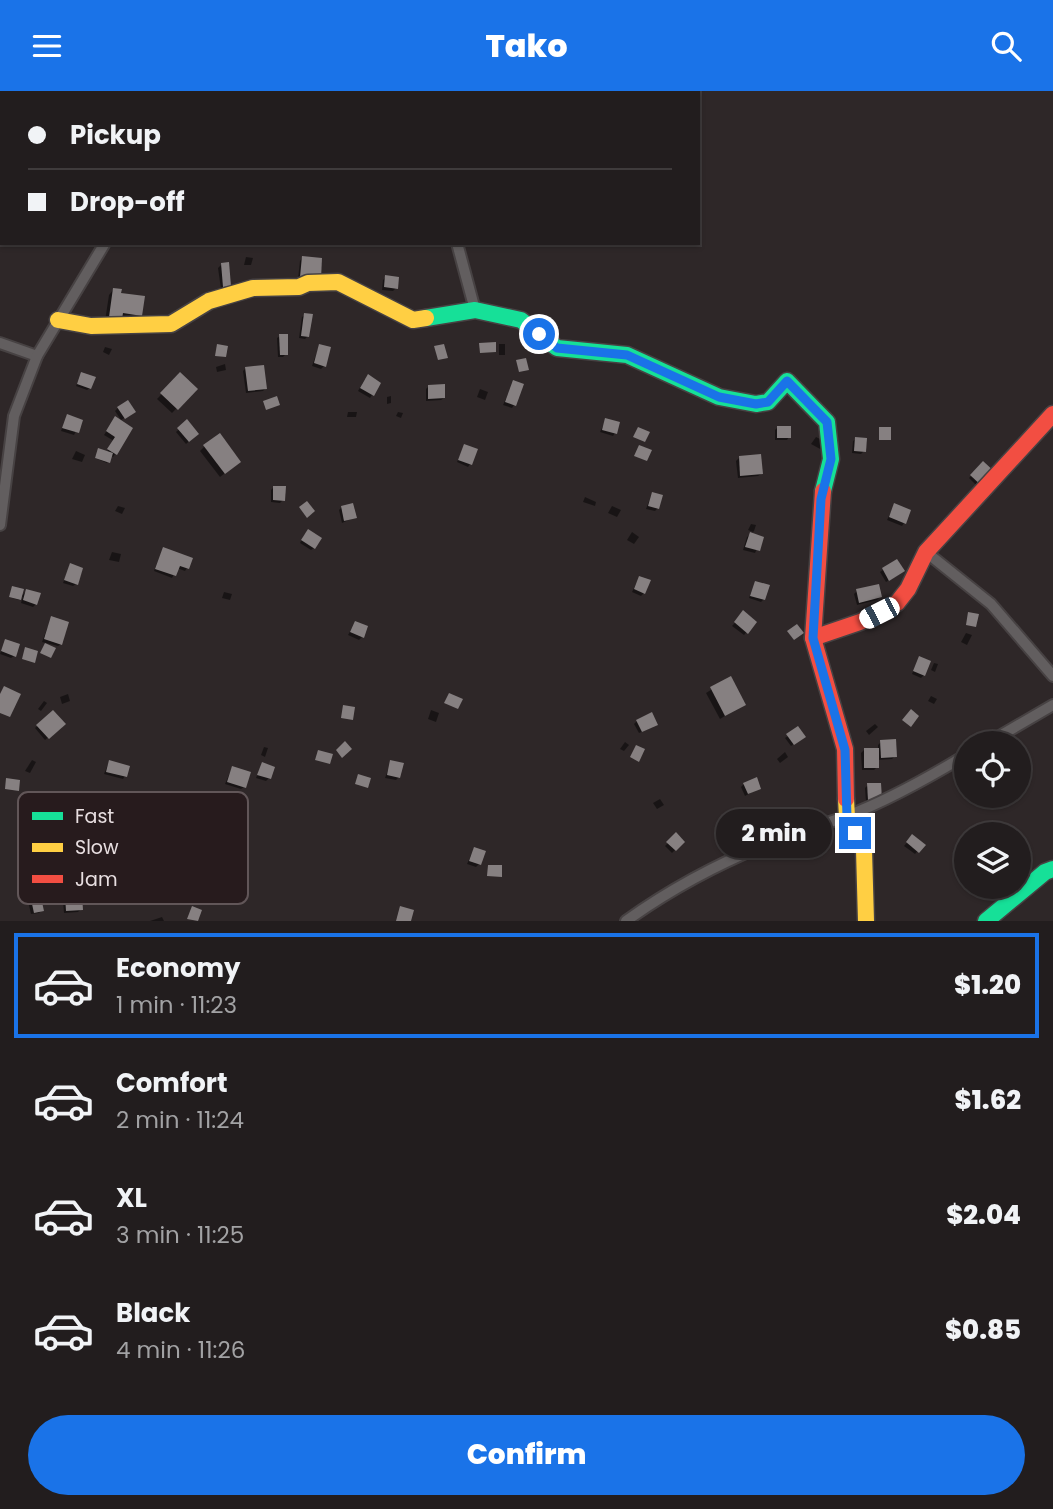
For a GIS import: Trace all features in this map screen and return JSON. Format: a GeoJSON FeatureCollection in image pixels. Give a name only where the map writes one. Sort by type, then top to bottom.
{"type":"FeatureCollection","features":[{"type":"Feature","properties":{"kind":"street"},"geometry":{"type":"LineString","coordinates":[[0,525],[14,416],[37,356],[104,245]]}},
{"type":"Feature","properties":{"kind":"street"},"geometry":{"type":"LineString","coordinates":[[458,245],[475,310]]}},
{"type":"Feature","properties":{"kind":"street"},"geometry":{"type":"LineString","coordinates":[[58,320],[91,326],[172,324],[209,302],[253,288],[299,287],[308,283],[338,282],[413,320],[475,310],[521,320],[557,348],[627,355],[719,397],[756,404],[768,402],[787,381],[827,422],[831,459],[821,499],[813,638],[845,750],[847,817],[864,850],[866,921]]}},
{"type":"Feature","properties":{"kind":"street"},"geometry":{"type":"LineString","coordinates":[[0,343],[37,356]]}},
{"type":"Feature","properties":{"kind":"street"},"geometry":{"type":"LineString","coordinates":[[813,638],[860,622],[897,603],[908,589],[926,552],[1053,414]]}},
{"type":"Feature","properties":{"kind":"street"},"geometry":{"type":"LineString","coordinates":[[926,552],[991,604],[1053,676]]}},
{"type":"Feature","properties":{"kind":"street"},"geometry":{"type":"LineString","coordinates":[[1008,731],[1053,705]]}},
{"type":"Feature","properties":{"kind":"street"},"geometry":{"type":"LineString","coordinates":[[626,921],[652,902],[741,855],[801,831],[847,817],[912,786],[954,762]]}},
{"type":"Feature","properties":{"kind":"street"},"geometry":{"type":"LineString","coordinates":[[986,921],[1045,872],[1053,869]]}},
{"type":"Feature","properties":{"kind":"building"},"geometry":{"type":"Polygon","coordinates":[[[302,256],[322,258],[321,279],[300,277],[302,256]]]}},
{"type":"Feature","properties":{"kind":"building"},"geometry":{"type":"Polygon","coordinates":[[[229,262],[231,286],[223,287],[221,263],[229,262]]]}},
{"type":"Feature","properties":{"kind":"building"},"geometry":{"type":"Polygon","coordinates":[[[385,275],[399,277],[398,289],[384,287],[385,275]]]}},
{"type":"Feature","properties":{"kind":"building"},"geometry":{"type":"Polygon","coordinates":[[[113,288],[122,289],[121,293],[145,296],[142,316],[123,313],[122,319],[109,317],[113,288]]]}},
{"type":"Feature","properties":{"kind":"building"},"geometry":{"type":"Polygon","coordinates":[[[304,313],[313,314],[309,337],[301,336],[304,313]]]}},
{"type":"Feature","properties":{"kind":"building"},"geometry":{"type":"Polygon","coordinates":[[[279,334],[288,334],[288,355],[280,355],[279,334]]]}},
{"type":"Feature","properties":{"kind":"building"},"geometry":{"type":"Polygon","coordinates":[[[496,342],[496,352],[480,353],[479,343],[496,342]]]}},
{"type":"Feature","properties":{"kind":"building"},"geometry":{"type":"Polygon","coordinates":[[[217,344],[228,346],[226,357],[215,356],[217,344]]]}},
{"type":"Feature","properties":{"kind":"building"},"geometry":{"type":"Polygon","coordinates":[[[319,344],[331,347],[326,367],[314,363],[319,344]]]}},
{"type":"Feature","properties":{"kind":"building"},"geometry":{"type":"Polygon","coordinates":[[[444,344],[448,358],[438,360],[434,346],[444,344]]]}},
{"type":"Feature","properties":{"kind":"building"},"geometry":{"type":"Polygon","coordinates":[[[526,358],[529,370],[519,372],[516,360],[526,358]]]}},
{"type":"Feature","properties":{"kind":"building"},"geometry":{"type":"Polygon","coordinates":[[[264,365],[267,389],[248,391],[245,367],[264,365]]]}},
{"type":"Feature","properties":{"kind":"building"},"geometry":{"type":"Polygon","coordinates":[[[81,372],[96,377],[91,389],[77,384],[81,372]]]}},
{"type":"Feature","properties":{"kind":"building"},"geometry":{"type":"Polygon","coordinates":[[[180,372],[198,389],[178,410],[160,393],[180,372]]]}},
{"type":"Feature","properties":{"kind":"building"},"geometry":{"type":"Polygon","coordinates":[[[368,374],[381,383],[374,396],[360,388],[368,374]]]}},
{"type":"Feature","properties":{"kind":"building"},"geometry":{"type":"Polygon","coordinates":[[[513,380],[524,384],[516,406],[505,402],[513,380]]]}},
{"type":"Feature","properties":{"kind":"building"},"geometry":{"type":"Polygon","coordinates":[[[445,384],[445,398],[428,399],[428,385],[445,384]]]}},
{"type":"Feature","properties":{"kind":"building"},"geometry":{"type":"Polygon","coordinates":[[[277,396],[280,405],[266,410],[263,401],[277,396]]]}},
{"type":"Feature","properties":{"kind":"building"},"geometry":{"type":"Polygon","coordinates":[[[128,400],[136,412],[125,419],[117,407],[128,400]]]}},
{"type":"Feature","properties":{"kind":"building"},"geometry":{"type":"Polygon","coordinates":[[[67,414],[83,420],[79,433],[62,428],[67,414]]]}},
{"type":"Feature","properties":{"kind":"building"},"geometry":{"type":"Polygon","coordinates":[[[115,416],[133,428],[117,455],[107,449],[115,437],[106,431],[115,416]]]}},
{"type":"Feature","properties":{"kind":"building"},"geometry":{"type":"Polygon","coordinates":[[[605,418],[620,422],[617,434],[602,430],[605,418]]]}},
{"type":"Feature","properties":{"kind":"building"},"geometry":{"type":"Polygon","coordinates":[[[187,419],[199,434],[189,442],[177,428],[187,419]]]}},
{"type":"Feature","properties":{"kind":"building"},"geometry":{"type":"Polygon","coordinates":[[[777,426],[791,426],[791,438],[777,438],[777,426]]]}},
{"type":"Feature","properties":{"kind":"building"},"geometry":{"type":"Polygon","coordinates":[[[638,427],[650,432],[645,442],[633,437],[638,427]]]}},
{"type":"Feature","properties":{"kind":"building"},"geometry":{"type":"Polygon","coordinates":[[[879,427],[891,427],[891,440],[879,440],[879,427]]]}},
{"type":"Feature","properties":{"kind":"building"},"geometry":{"type":"Polygon","coordinates":[[[220,433],[241,462],[225,474],[203,445],[220,433]]]}},
{"type":"Feature","properties":{"kind":"building"},"geometry":{"type":"Polygon","coordinates":[[[855,437],[867,438],[866,452],[854,451],[855,437]]]}},
{"type":"Feature","properties":{"kind":"building"},"geometry":{"type":"Polygon","coordinates":[[[464,444],[478,449],[472,465],[458,460],[464,444]]]}},
{"type":"Feature","properties":{"kind":"building"},"geometry":{"type":"Polygon","coordinates":[[[639,445],[652,450],[647,461],[634,456],[639,445]]]}},
{"type":"Feature","properties":{"kind":"building"},"geometry":{"type":"Polygon","coordinates":[[[98,448],[113,453],[110,463],[95,458],[98,448]]]}},
{"type":"Feature","properties":{"kind":"building"},"geometry":{"type":"Polygon","coordinates":[[[761,454],[763,474],[740,476],[739,456],[761,454]]]}},
{"type":"Feature","properties":{"kind":"building"},"geometry":{"type":"Polygon","coordinates":[[[983,461],[997,474],[984,488],[970,475],[983,461]]]}},
{"type":"Feature","properties":{"kind":"building"},"geometry":{"type":"Polygon","coordinates":[[[273,486],[286,486],[285,501],[273,500],[273,486]]]}},
{"type":"Feature","properties":{"kind":"building"},"geometry":{"type":"Polygon","coordinates":[[[652,492],[663,495],[659,509],[648,506],[652,492]]]}},
{"type":"Feature","properties":{"kind":"building"},"geometry":{"type":"Polygon","coordinates":[[[307,501],[315,511],[307,518],[299,507],[307,501]]]}},
{"type":"Feature","properties":{"kind":"building"},"geometry":{"type":"Polygon","coordinates":[[[353,503],[357,518],[344,521],[341,506],[353,503]]]}},
{"type":"Feature","properties":{"kind":"building"},"geometry":{"type":"Polygon","coordinates":[[[894,503],[911,510],[906,524],[889,517],[894,503]]]}},
{"type":"Feature","properties":{"kind":"building"},"geometry":{"type":"Polygon","coordinates":[[[308,529],[322,538],[315,549],[301,540],[308,529]]]}},
{"type":"Feature","properties":{"kind":"building"},"geometry":{"type":"Polygon","coordinates":[[[750,532],[764,537],[760,551],[745,547],[750,532]]]}},
{"type":"Feature","properties":{"kind":"building"},"geometry":{"type":"Polygon","coordinates":[[[163,547],[193,558],[189,569],[180,566],[176,576],[155,569],[163,547]]]}},
{"type":"Feature","properties":{"kind":"building"},"geometry":{"type":"Polygon","coordinates":[[[897,559],[905,571],[889,581],[882,568],[897,559]]]}},
{"type":"Feature","properties":{"kind":"building"},"geometry":{"type":"Polygon","coordinates":[[[70,563],[83,568],[78,585],[64,580],[70,563]]]}},
{"type":"Feature","properties":{"kind":"building"},"geometry":{"type":"Polygon","coordinates":[[[639,576],[651,580],[645,594],[634,589],[639,576]]]}},
{"type":"Feature","properties":{"kind":"building"},"geometry":{"type":"Polygon","coordinates":[[[755,581],[770,585],[765,600],[750,596],[755,581]]]}},
{"type":"Feature","properties":{"kind":"building"},"geometry":{"type":"Polygon","coordinates":[[[879,584],[882,597],[859,603],[856,589],[879,584]]]}},
{"type":"Feature","properties":{"kind":"building"},"geometry":{"type":"Polygon","coordinates":[[[12,586],[24,589],[21,600],[9,597],[12,586]]]}},
{"type":"Feature","properties":{"kind":"building"},"geometry":{"type":"Polygon","coordinates":[[[26,589],[41,593],[37,605],[23,600],[26,589]]]}},
{"type":"Feature","properties":{"kind":"building"},"geometry":{"type":"Polygon","coordinates":[[[743,610],[757,622],[748,634],[734,622],[743,610]]]}},
{"type":"Feature","properties":{"kind":"building"},"geometry":{"type":"Polygon","coordinates":[[[968,612],[979,614],[976,627],[966,625],[968,612]]]}},
{"type":"Feature","properties":{"kind":"building"},"geometry":{"type":"Polygon","coordinates":[[[51,616],[69,622],[62,645],[44,639],[51,616]]]}},
{"type":"Feature","properties":{"kind":"building"},"geometry":{"type":"Polygon","coordinates":[[[355,621],[368,626],[364,638],[350,632],[355,621]]]}},
{"type":"Feature","properties":{"kind":"building"},"geometry":{"type":"Polygon","coordinates":[[[797,624],[804,633],[794,640],[787,631],[797,624]]]}},
{"type":"Feature","properties":{"kind":"building"},"geometry":{"type":"Polygon","coordinates":[[[5,639],[20,644],[16,657],[1,651],[5,639]]]}},
{"type":"Feature","properties":{"kind":"building"},"geometry":{"type":"Polygon","coordinates":[[[45,643],[56,648],[51,658],[40,653],[45,643]]]}},
{"type":"Feature","properties":{"kind":"building"},"geometry":{"type":"Polygon","coordinates":[[[25,647],[38,651],[35,663],[22,659],[25,647]]]}},
{"type":"Feature","properties":{"kind":"building"},"geometry":{"type":"Polygon","coordinates":[[[919,656],[931,661],[925,676],[913,671],[919,656]]]}},
{"type":"Feature","properties":{"kind":"building"},"geometry":{"type":"Polygon","coordinates":[[[731,676],[746,705],[725,716],[710,687],[731,676]]]}},
{"type":"Feature","properties":{"kind":"building"},"geometry":{"type":"Polygon","coordinates":[[[4,686],[21,694],[10,717],[0,713],[0,694],[4,686]]]}},
{"type":"Feature","properties":{"kind":"building"},"geometry":{"type":"Polygon","coordinates":[[[449,693],[463,699],[458,709],[444,703],[449,693]]]}},
{"type":"Feature","properties":{"kind":"building"},"geometry":{"type":"Polygon","coordinates":[[[343,705],[355,707],[353,720],[341,718],[343,705]]]}},
{"type":"Feature","properties":{"kind":"building"},"geometry":{"type":"Polygon","coordinates":[[[911,709],[919,716],[911,727],[902,720],[911,709]]]}},
{"type":"Feature","properties":{"kind":"building"},"geometry":{"type":"Polygon","coordinates":[[[53,710],[66,724],[49,739],[36,725],[53,710]]]}},
{"type":"Feature","properties":{"kind":"building"},"geometry":{"type":"Polygon","coordinates":[[[652,712],[658,725],[642,732],[636,720],[652,712]]]}},
{"type":"Feature","properties":{"kind":"building"},"geometry":{"type":"Polygon","coordinates":[[[798,726],[806,737],[794,745],[786,734],[798,726]]]}},
{"type":"Feature","properties":{"kind":"building"},"geometry":{"type":"Polygon","coordinates":[[[896,739],[897,757],[881,758],[880,740],[896,739]]]}},
{"type":"Feature","properties":{"kind":"building"},"geometry":{"type":"Polygon","coordinates":[[[345,741],[352,749],[342,758],[336,750],[345,741]]]}},
{"type":"Feature","properties":{"kind":"building"},"geometry":{"type":"Polygon","coordinates":[[[636,745],[645,749],[639,762],[630,757],[636,745]]]}},
{"type":"Feature","properties":{"kind":"building"},"geometry":{"type":"Polygon","coordinates":[[[864,748],[879,748],[879,768],[864,768],[864,748]]]}},
{"type":"Feature","properties":{"kind":"building"},"geometry":{"type":"Polygon","coordinates":[[[318,750],[333,754],[330,764],[315,760],[318,750]]]}},
{"type":"Feature","properties":{"kind":"building"},"geometry":{"type":"Polygon","coordinates":[[[109,760],[130,766],[127,777],[106,772],[109,760]]]}},
{"type":"Feature","properties":{"kind":"building"},"geometry":{"type":"Polygon","coordinates":[[[390,760],[404,763],[400,778],[387,775],[390,760]]]}},
{"type":"Feature","properties":{"kind":"building"},"geometry":{"type":"Polygon","coordinates":[[[262,762],[275,767],[271,779],[257,775],[262,762]]]}},
{"type":"Feature","properties":{"kind":"building"},"geometry":{"type":"Polygon","coordinates":[[[232,766],[251,772],[246,788],[227,782],[232,766]]]}},
{"type":"Feature","properties":{"kind":"building"},"geometry":{"type":"Polygon","coordinates":[[[358,774],[371,778],[368,788],[355,784],[358,774]]]}},
{"type":"Feature","properties":{"kind":"building"},"geometry":{"type":"Polygon","coordinates":[[[757,777],[761,789],[748,794],[743,783],[757,777]]]}},
{"type":"Feature","properties":{"kind":"building"},"geometry":{"type":"Polygon","coordinates":[[[6,778],[20,780],[19,791],[5,789],[6,778]]]}},
{"type":"Feature","properties":{"kind":"building"},"geometry":{"type":"Polygon","coordinates":[[[867,783],[881,783],[882,800],[868,800],[867,783]]]}},
{"type":"Feature","properties":{"kind":"building"},"geometry":{"type":"Polygon","coordinates":[[[676,832],[685,842],[676,851],[666,842],[676,832]]]}},
{"type":"Feature","properties":{"kind":"building"},"geometry":{"type":"Polygon","coordinates":[[[912,834],[926,845],[919,853],[906,842],[912,834]]]}},
{"type":"Feature","properties":{"kind":"building"},"geometry":{"type":"Polygon","coordinates":[[[474,847],[486,851],[481,865],[469,861],[474,847]]]}},
{"type":"Feature","properties":{"kind":"building"},"geometry":{"type":"Polygon","coordinates":[[[488,865],[502,865],[502,877],[487,876],[488,865]]]}},
{"type":"Feature","properties":{"kind":"building"},"geometry":{"type":"Polygon","coordinates":[[[32,904],[42,904],[44,911],[34,913],[32,904]]]}},
{"type":"Feature","properties":{"kind":"building"},"geometry":{"type":"Polygon","coordinates":[[[66,904],[83,904],[83,910],[66,911],[66,904]]]}},
{"type":"Feature","properties":{"kind":"building"},"geometry":{"type":"Polygon","coordinates":[[[192,906],[202,910],[198,921],[187,919],[192,906]]]}},
{"type":"Feature","properties":{"kind":"building"},"geometry":{"type":"Polygon","coordinates":[[[400,906],[414,910],[411,921],[396,921],[400,906]]]}},
{"type":"Feature","properties":{"kind":"traffic: fast"},"geometry":{"type":"LineString","coordinates":[[426,318],[475,310],[521,320],[557,348],[627,355],[719,397],[756,404],[768,402],[787,381],[827,422],[831,459],[823,491]]}},
{"type":"Feature","properties":{"kind":"traffic: fast"},"geometry":{"type":"LineString","coordinates":[[986,921],[1045,872],[1053,869]]}},
{"type":"Feature","properties":{"kind":"traffic: slow"},"geometry":{"type":"LineString","coordinates":[[58,320],[91,326],[171,324],[209,301],[253,288],[299,287],[308,283],[338,282],[413,320],[426,318]]}},
{"type":"Feature","properties":{"kind":"traffic: slow"},"geometry":{"type":"LineString","coordinates":[[846,799],[847,817],[864,850],[866,921]]}},
{"type":"Feature","properties":{"kind":"traffic: jam"},"geometry":{"type":"LineString","coordinates":[[813,638],[860,622],[897,603],[908,589],[926,552],[1053,414]]}},
{"type":"Feature","properties":{"kind":"traffic: jam"},"geometry":{"type":"LineString","coordinates":[[823,491],[813,638],[845,749],[846,799]]}},
{"type":"Feature","properties":{"kind":"route"},"geometry":{"type":"LineString","coordinates":[[539,334],[557,348],[627,355],[719,397],[756,404],[768,402],[787,381],[827,422],[831,459],[821,499],[813,638],[845,750],[847,817],[855,833]]}}]}
